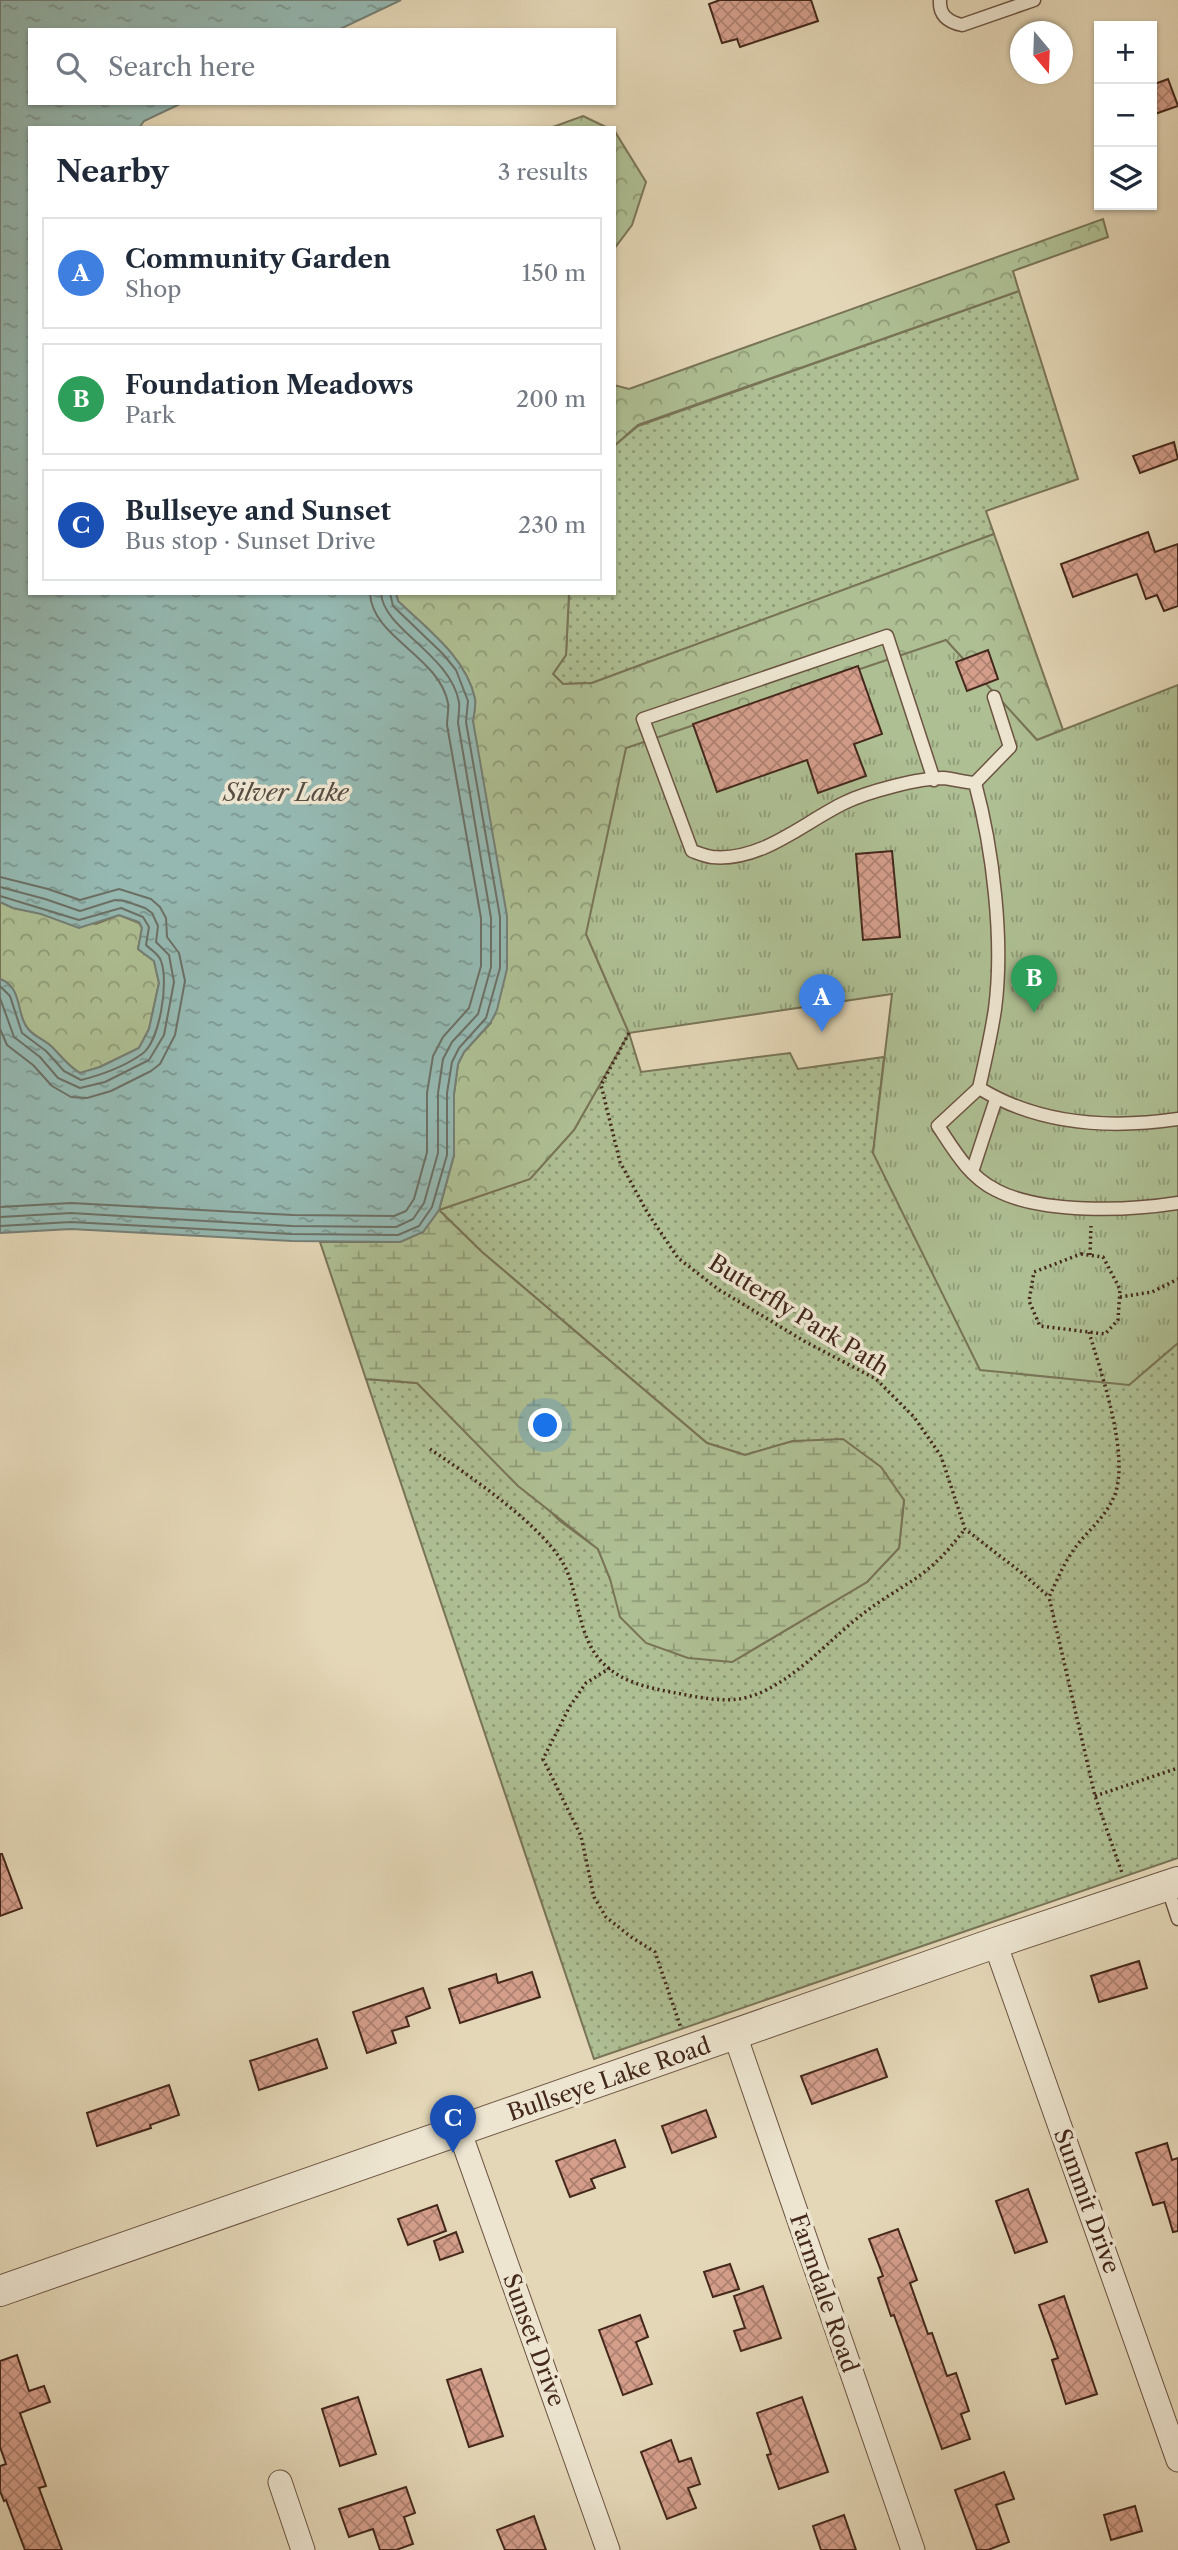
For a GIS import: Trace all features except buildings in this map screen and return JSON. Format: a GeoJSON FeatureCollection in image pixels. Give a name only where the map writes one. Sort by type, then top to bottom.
{"type":"FeatureCollection","features":[{"type":"Feature","properties":{"kind":"street","name":"Bullseye Lake Road"},"geometry":{"type":"LineString","coordinates":[[0,2291],[995,1943],[1172,1884]]}},
{"type":"Feature","properties":{"kind":"street","name":"Summit Drive"},"geometry":{"type":"LineString","coordinates":[[995,1943],[1170,2408],[1178,2460]]}},
{"type":"Feature","properties":{"kind":"street","name":"Farmdale Road"},"geometry":{"type":"LineString","coordinates":[[734,2035],[913,2550]]}},
{"type":"Feature","properties":{"kind":"street","name":"Sunset Drive"},"geometry":{"type":"LineString","coordinates":[[459,2130],[608,2550]]}},
{"type":"Feature","properties":{"kind":"street"},"geometry":{"type":"LineString","coordinates":[[280,2482],[303,2550]]}},
{"type":"Feature","properties":{"kind":"lane"},"geometry":{"type":"LineString","coordinates":[[940,0],[942,14],[950,22],[962,25],[1034,0]]}},
{"type":"Feature","properties":{"kind":"lane"},"geometry":{"type":"LineString","coordinates":[[934,780],[887,636],[643,719],[692,851],[712,857],[748,854],[846,802],[906,783],[934,780],[942,778],[975,783]]}},
{"type":"Feature","properties":{"kind":"lane"},"geometry":{"type":"LineString","coordinates":[[975,783],[1010,747],[994,697]]}},
{"type":"Feature","properties":{"kind":"lane"},"geometry":{"type":"LineString","coordinates":[[975,783],[984,818],[995,914],[998,961],[995,1006],[989,1049],[979,1088],[938,1126],[966,1167],[995,1190],[1016,1198],[1058,1206],[1092,1208],[1151,1207],[1178,1203]]}},
{"type":"Feature","properties":{"kind":"lane"},"geometry":{"type":"LineString","coordinates":[[979,1088],[996,1098],[1065,1119],[1102,1125],[1178,1119]]}},
{"type":"Feature","properties":{"kind":"lane"},"geometry":{"type":"LineString","coordinates":[[972,1172],[996,1098]]}},
{"type":"Feature","properties":{"kind":"lane"},"geometry":{"type":"LineString","coordinates":[[1172,1884],[1178,1919]]}},
{"type":"Feature","properties":{"kind":"path","name":"Butterfly Park Path"},"geometry":{"type":"LineString","coordinates":[[629,1033],[601,1085],[620,1162],[647,1212],[678,1258],[718,1289],[804,1341],[876,1379],[914,1417],[941,1456],[965,1529]]}},
{"type":"Feature","properties":{"kind":"path"},"geometry":{"type":"LineString","coordinates":[[1090,1255],[1092,1208]]}},
{"type":"Feature","properties":{"kind":"path"},"geometry":{"type":"LineString","coordinates":[[1081,1254],[1103,1257],[1120,1289],[1120,1297],[1118,1321],[1105,1334],[1040,1326],[1029,1301],[1034,1272],[1081,1254]]}},
{"type":"Feature","properties":{"kind":"path"},"geometry":{"type":"LineString","coordinates":[[1120,1297],[1152,1292],[1178,1279]]}},
{"type":"Feature","properties":{"kind":"path"},"geometry":{"type":"LineString","coordinates":[[1049,1597],[1071,1553],[1098,1524],[1114,1499],[1120,1476],[1110,1407],[1089,1332]]}},
{"type":"Feature","properties":{"kind":"path"},"geometry":{"type":"LineString","coordinates":[[430,1449],[473,1480],[546,1542],[566,1570],[584,1631],[600,1659],[610,1668],[622,1678],[641,1687],[710,1699],[739,1699],[764,1690],[789,1676],[868,1610],[937,1562],[965,1529],[1049,1597],[1095,1796],[1130,1898]]}},
{"type":"Feature","properties":{"kind":"path"},"geometry":{"type":"LineString","coordinates":[[610,1668],[586,1683],[570,1706],[542,1759],[581,1836],[594,1897],[606,1917],[655,1952],[688,2051]]}},
{"type":"Feature","properties":{"kind":"path"},"geometry":{"type":"LineString","coordinates":[[1095,1796],[1178,1768]]}},
{"type":"Feature","properties":{"kind":"green space"},"geometry":{"type":"Polygon","coordinates":[[[583,116],[604,126],[556,126],[583,116]]]}},
{"type":"Feature","properties":{"kind":"green space"},"geometry":{"type":"Polygon","coordinates":[[[616,133],[646,182],[632,225],[616,246],[616,133]]]}},
{"type":"Feature","properties":{"kind":"green space"},"geometry":{"type":"Polygon","coordinates":[[[1103,219],[1108,237],[1013,271],[1019,291],[638,425],[616,444],[616,386],[629,389],[1103,219]]]}},
{"type":"Feature","properties":{"kind":"green space"},"geometry":{"type":"Polygon","coordinates":[[[1019,291],[1078,479],[986,511],[994,534],[592,683],[563,684],[553,674],[566,655],[569,595],[616,595],[616,444],[638,426],[1019,291]]]}},
{"type":"Feature","properties":{"kind":"green space"},"geometry":{"type":"Polygon","coordinates":[[[994,534],[1063,730],[1037,740],[946,640],[586,934],[629,1033],[574,1130],[530,1179],[439,1210],[454,1155],[454,1094],[458,1064],[464,1052],[491,1023],[473,721],[475,701],[470,684],[454,657],[433,633],[398,601],[396,595],[569,595],[566,655],[553,674],[563,684],[592,683],[994,534]]]}},
{"type":"Feature","properties":{"kind":"green space"},"geometry":{"type":"Polygon","coordinates":[[[946,640],[1037,740],[1178,685],[1178,1343],[1129,1385],[980,1370],[873,1153],[892,994],[629,1033],[586,934],[626,748],[946,640]]]}},
{"type":"Feature","properties":{"kind":"green space"},"geometry":{"type":"Polygon","coordinates":[[[0,902],[13,908],[96,924],[119,915],[139,923],[142,928],[138,949],[154,961],[159,983],[149,1029],[139,1048],[100,1067],[80,1073],[29,1030],[16,995],[7,983],[0,979],[0,902]]]}},
{"type":"Feature","properties":{"kind":"green space"},"geometry":{"type":"Polygon","coordinates":[[[629,1033],[641,1072],[790,1053],[798,1069],[884,1057],[873,1153],[1129,1385],[1178,1343],[1178,1858],[594,2059],[366,1379],[417,1383],[560,1521],[598,1549],[610,1579],[732,1662],[867,1582],[899,1548],[904,1500],[793,1441],[745,1455],[707,1443],[482,1252],[439,1210],[530,1179],[574,1130],[629,1033]]]}},
{"type":"Feature","properties":{"kind":"green space"},"geometry":{"type":"Polygon","coordinates":[[[439,1210],[482,1252],[707,1443],[745,1455],[793,1441],[843,1439],[881,1467],[904,1500],[899,1548],[867,1582],[732,1662],[688,1658],[646,1643],[620,1617],[610,1579],[598,1549],[518,1486],[417,1383],[366,1379],[320,1242],[400,1242],[423,1232],[439,1210]]]}},
{"type":"Feature","properties":{"kind":"water","name":"Silver Lake"},"geometry":{"type":"Polygon","coordinates":[[[0,0],[401,0],[342,28],[28,28],[28,105],[178,105],[144,121],[140,126],[28,126],[28,595],[396,595],[398,601],[433,633],[463,670],[475,699],[473,721],[507,916],[507,969],[497,1010],[491,1022],[464,1052],[458,1064],[454,1094],[454,1155],[439,1210],[423,1232],[400,1242],[292,1241],[71,1229],[0,1233],[0,979],[13,989],[29,1030],[80,1073],[100,1067],[139,1048],[149,1029],[159,983],[154,961],[138,949],[142,928],[139,922],[119,915],[79,928],[0,902],[0,0]]]}},
{"type":"Feature","properties":{"kind":"place","name":"Foundation Meadows"},"geometry":{"type":"Point","coordinates":[1034,1013]}},
{"type":"Feature","properties":{"kind":"place","name":"Community Garden"},"geometry":{"type":"Point","coordinates":[822,1032]}},
{"type":"Feature","properties":{"kind":"place","name":"Bullseye and Sunset"},"geometry":{"type":"Point","coordinates":[453,2153]}}]}
